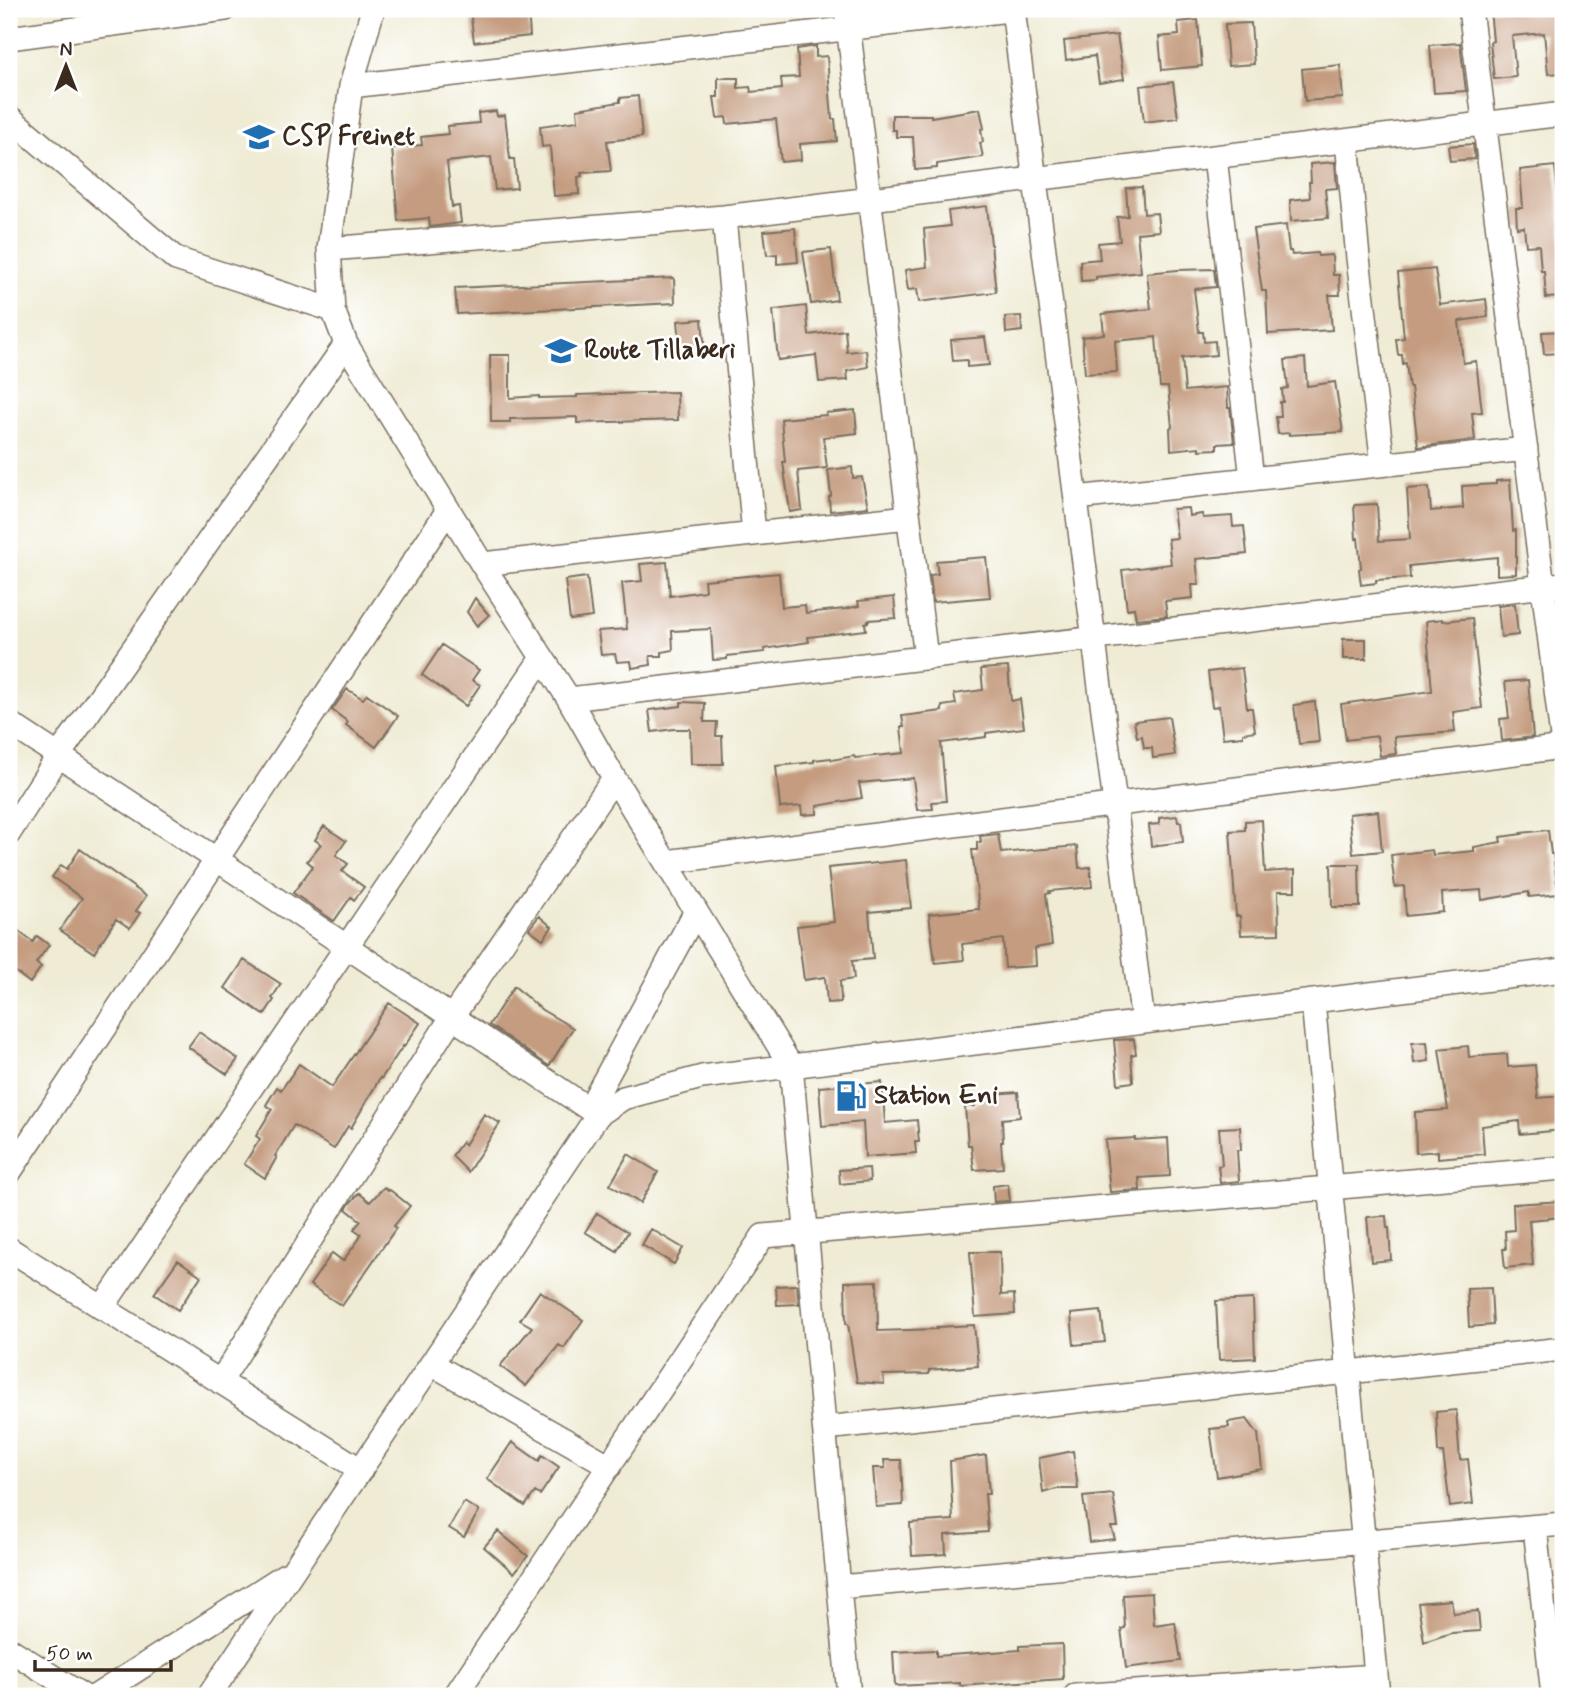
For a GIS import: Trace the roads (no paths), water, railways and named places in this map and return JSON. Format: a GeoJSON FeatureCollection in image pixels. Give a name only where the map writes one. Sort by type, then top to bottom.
{"type":"FeatureCollection","features":[{"type":"Feature","properties":{"kind":"street"},"geometry":{"type":"LineString","coordinates":[[9,38],[223,9]]}},
{"type":"Feature","properties":{"kind":"street"},"geometry":{"type":"LineString","coordinates":[[373,9],[351,86],[329,249],[333,310],[346,344],[569,699],[614,778],[791,1066],[849,1696]]}},
{"type":"Feature","properties":{"kind":"street"},"geometry":{"type":"LineString","coordinates":[[351,86],[847,19],[1015,9],[1143,1022]]}},
{"type":"Feature","properties":{"kind":"street"},"geometry":{"type":"LineString","coordinates":[[666,862],[1563,746],[1553,585],[1525,449],[1470,9]]}},
{"type":"Feature","properties":{"kind":"street"},"geometry":{"type":"LineString","coordinates":[[847,19],[926,658]]}},
{"type":"Feature","properties":{"kind":"street"},"geometry":{"type":"LineString","coordinates":[[329,249],[724,216],[1563,114]]}},
{"type":"Feature","properties":{"kind":"street"},"geometry":{"type":"LineString","coordinates":[[9,117],[176,259],[333,310]]}},
{"type":"Feature","properties":{"kind":"street"},"geometry":{"type":"LineString","coordinates":[[1347,141],[1382,464]]}},
{"type":"Feature","properties":{"kind":"street"},"geometry":{"type":"LineString","coordinates":[[1216,157],[1252,479]]}},
{"type":"Feature","properties":{"kind":"street"},"geometry":{"type":"LineString","coordinates":[[724,216],[754,534]]}},
{"type":"Feature","properties":{"kind":"street"},"geometry":{"type":"LineString","coordinates":[[9,833],[59,755],[346,344]]}},
{"type":"Feature","properties":{"kind":"street"},"geometry":{"type":"LineString","coordinates":[[1076,498],[1525,449]]}},
{"type":"Feature","properties":{"kind":"street"},"geometry":{"type":"LineString","coordinates":[[9,1173],[448,510]]}},
{"type":"Feature","properties":{"kind":"street"},"geometry":{"type":"LineString","coordinates":[[482,564],[908,517]]}},
{"type":"Feature","properties":{"kind":"street"},"geometry":{"type":"LineString","coordinates":[[569,699],[1553,585]]}},
{"type":"Feature","properties":{"kind":"street"},"geometry":{"type":"LineString","coordinates":[[102,1308],[542,658]]}},
{"type":"Feature","properties":{"kind":"street"},"geometry":{"type":"LineString","coordinates":[[9,723],[594,1112]]}},
{"type":"Feature","properties":{"kind":"street"},"geometry":{"type":"LineString","coordinates":[[220,1382],[452,1017],[614,778]]}},
{"type":"Feature","properties":{"kind":"street"},"geometry":{"type":"LineString","coordinates":[[209,1696],[432,1364],[594,1112],[696,911]]}},
{"type":"Feature","properties":{"kind":"street"},"geometry":{"type":"LineString","coordinates":[[594,1112],[623,1098],[702,1077],[1563,970]]}},
{"type":"Feature","properties":{"kind":"street"},"geometry":{"type":"LineString","coordinates":[[1075,1696],[1377,1686],[1312,1001]]}},
{"type":"Feature","properties":{"kind":"street"},"geometry":{"type":"LineString","coordinates":[[456,1696],[763,1236],[1563,1168]]}},
{"type":"Feature","properties":{"kind":"street"},"geometry":{"type":"LineString","coordinates":[[9,1249],[361,1470]]}},
{"type":"Feature","properties":{"kind":"street"},"geometry":{"type":"LineString","coordinates":[[825,1428],[1563,1349]]}},
{"type":"Feature","properties":{"kind":"street"},"geometry":{"type":"LineString","coordinates":[[432,1364],[610,1466]]}},
{"type":"Feature","properties":{"kind":"street"},"geometry":{"type":"LineString","coordinates":[[839,1587],[1563,1524]]}},
{"type":"Feature","properties":{"kind":"street"},"geometry":{"type":"LineString","coordinates":[[1535,1527],[1553,1696]]}},
{"type":"Feature","properties":{"kind":"street"},"geometry":{"type":"LineString","coordinates":[[96,1696],[293,1569]]}},
{"type":"Feature","properties":{"kind":"street"},"geometry":{"type":"LineString","coordinates":[[9,1649],[83,1696]]}},
{"type":"Feature","properties":{"kind":"place","name":"CSP Freinet"},"geometry":{"type":"Point","coordinates":[259,137]}},
{"type":"Feature","properties":{"kind":"place","name":"Route Tillaberi"},"geometry":{"type":"Point","coordinates":[561,351]}},
{"type":"Feature","properties":{"kind":"place","name":"Station Eni"},"geometry":{"type":"Point","coordinates":[851,1096]}}]}
